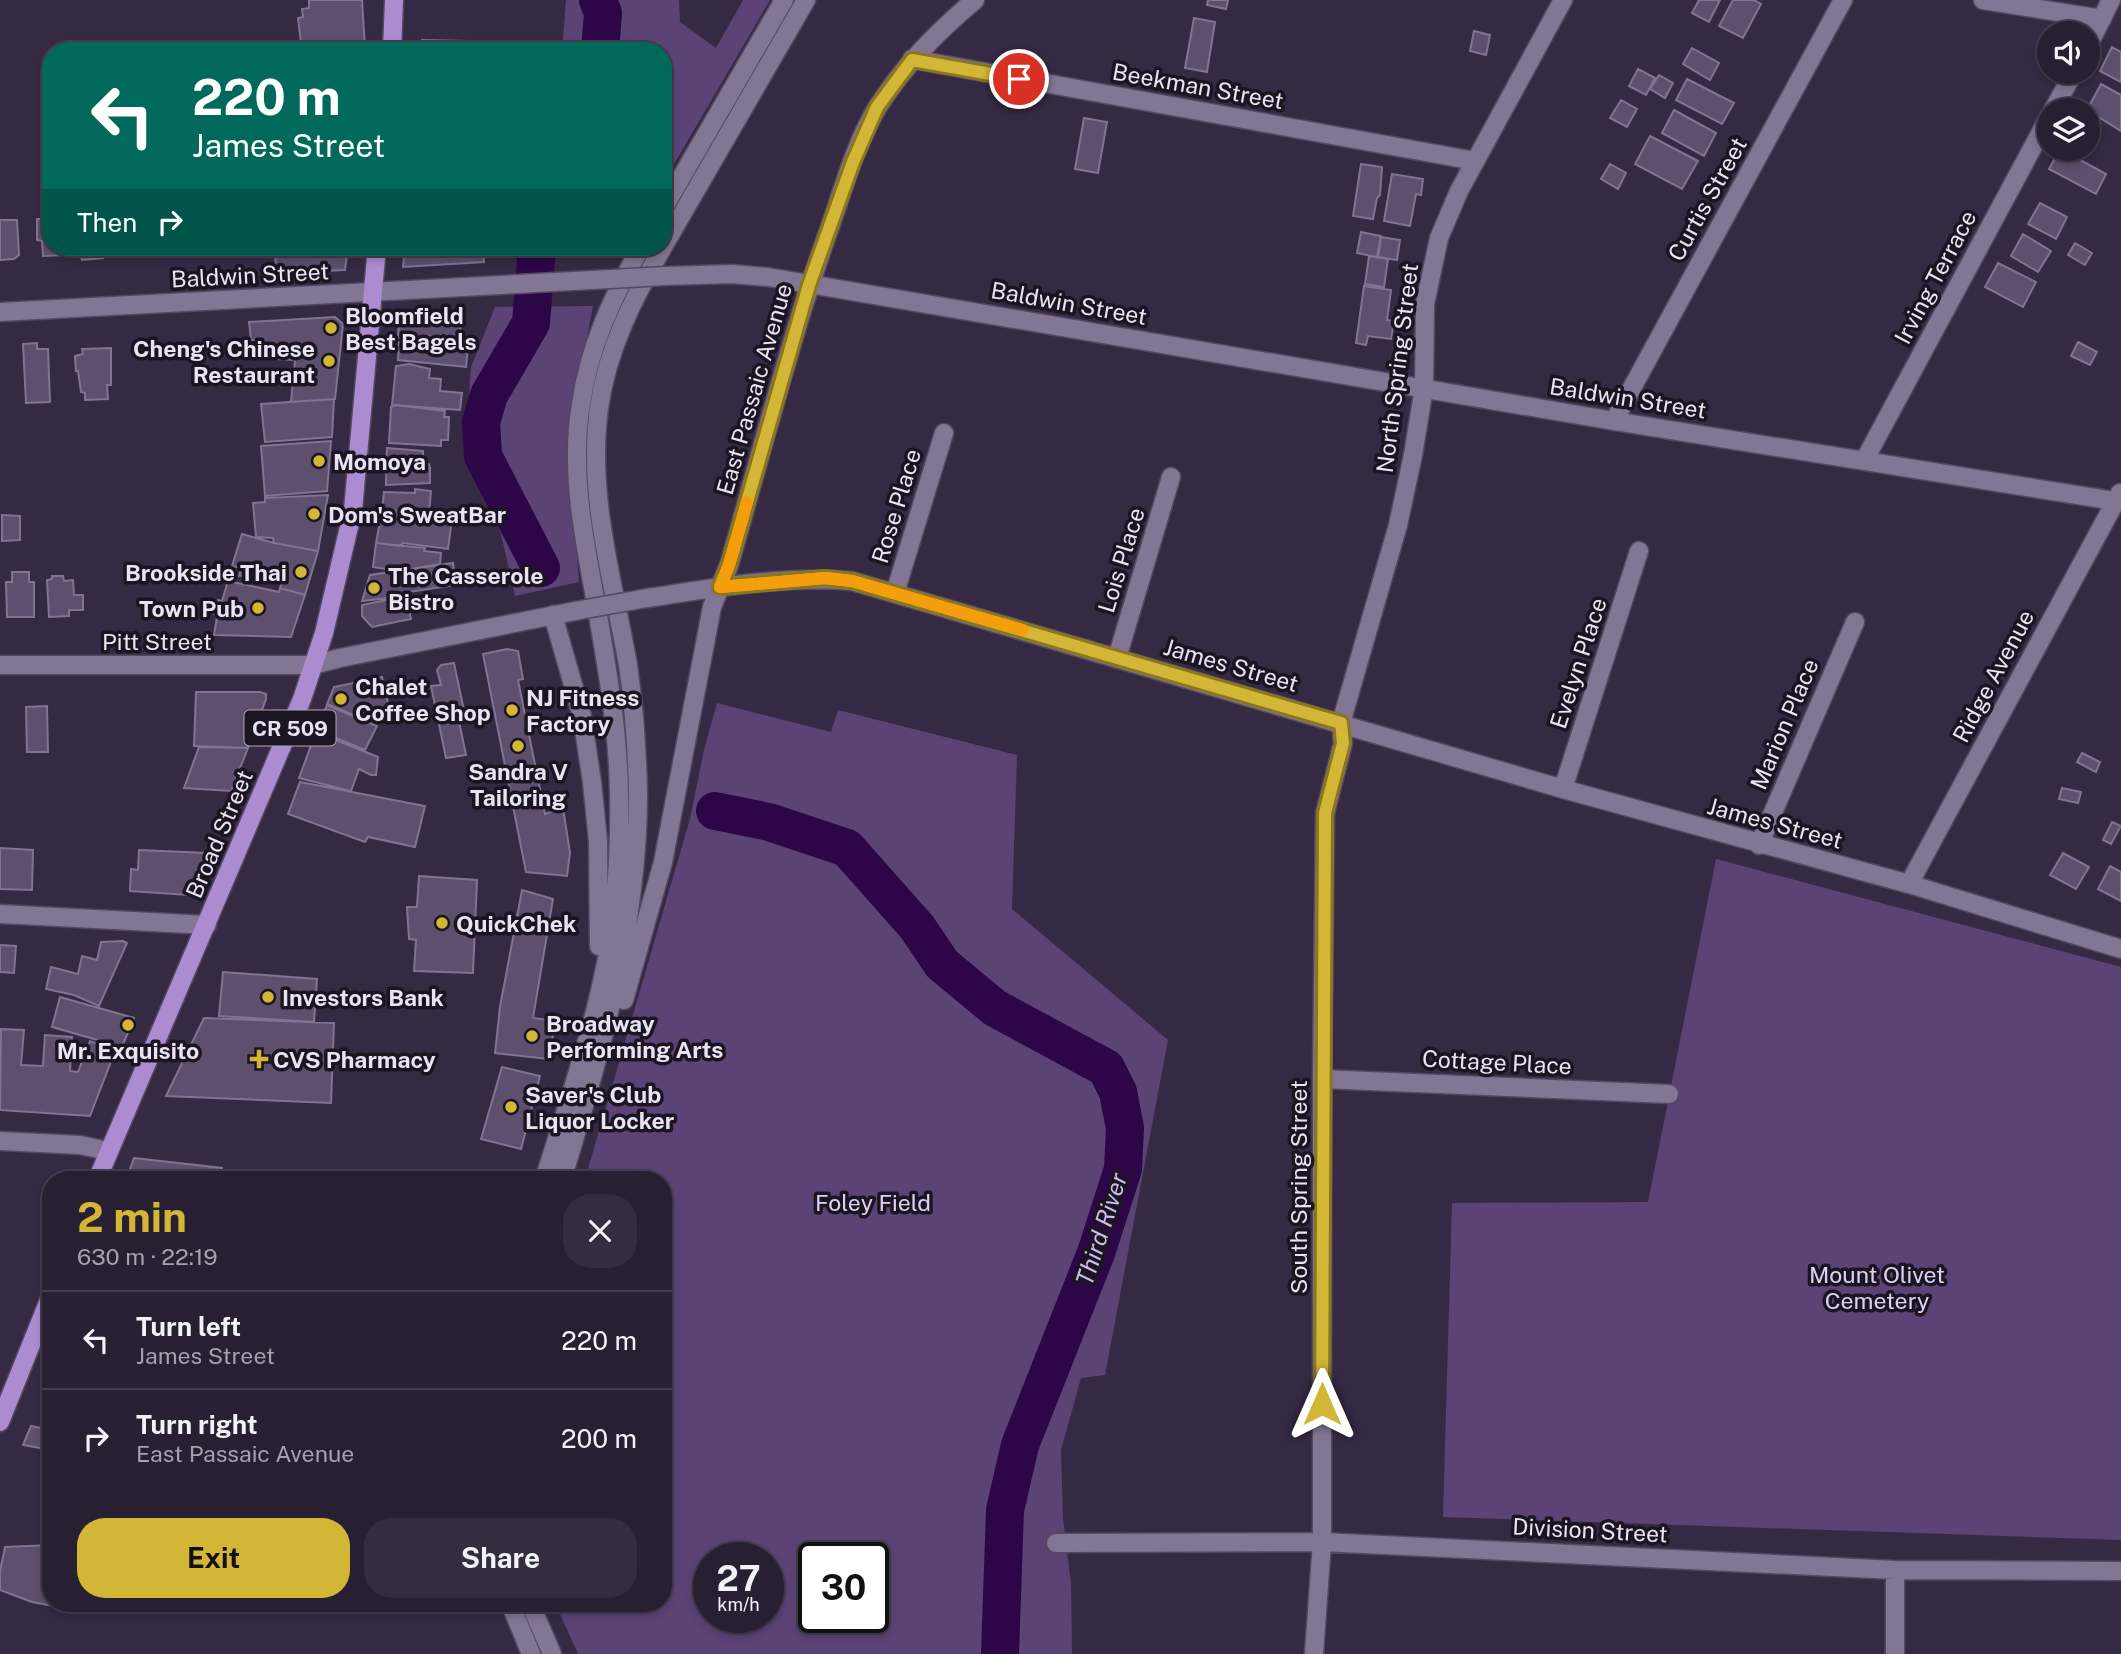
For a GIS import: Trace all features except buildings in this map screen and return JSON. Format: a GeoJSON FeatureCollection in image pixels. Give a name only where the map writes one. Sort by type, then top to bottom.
{"type":"FeatureCollection","features":[{"type":"Feature","properties":{"kind":"main road"},"geometry":{"type":"LineString","coordinates":[[392,42],[394,0]]}},
{"type":"Feature","properties":{"kind":"main road","name":"Broad Street"},"geometry":{"type":"LineString","coordinates":[[100,1171],[302,699],[324,633],[353,510],[376,256]]}},
{"type":"Feature","properties":{"kind":"main road"},"geometry":{"type":"LineString","coordinates":[[0,1422],[42,1318]]}},
{"type":"Feature","properties":{"kind":"street"},"geometry":{"type":"LineString","coordinates":[[672,193],[784,0]]}},
{"type":"Feature","properties":{"kind":"street"},"geometry":{"type":"LineString","coordinates":[[672,231],[806,0]]}},
{"type":"Feature","properties":{"kind":"street","name":"East Passaic Avenue"},"geometry":{"type":"LineString","coordinates":[[574,1139],[611,1045],[663,862],[712,607],[729,565],[809,285],[853,162],[877,107],[912,60],[947,23],[975,0]]}},
{"type":"Feature","properties":{"kind":"street","name":"North Spring Street"},"geometry":{"type":"LineString","coordinates":[[1341,723],[1398,525],[1424,388],[1425,304],[1439,238],[1459,191],[1563,0]]}},
{"type":"Feature","properties":{"kind":"street","name":"Curtis Street"},"geometry":{"type":"LineString","coordinates":[[1614,421],[1843,0]]}},
{"type":"Feature","properties":{"kind":"street"},"geometry":{"type":"LineString","coordinates":[[1983,0],[2102,19]]}},
{"type":"Feature","properties":{"kind":"street"},"geometry":{"type":"LineString","coordinates":[[2100,23],[2111,0]]}},
{"type":"Feature","properties":{"kind":"street","name":"Beekman Street"},"geometry":{"type":"LineString","coordinates":[[912,60],[1475,161]]}},
{"type":"Feature","properties":{"kind":"street","name":"Irving Terrace"},"geometry":{"type":"LineString","coordinates":[[1864,461],[2037,139]]}},
{"type":"Feature","properties":{"kind":"street"},"geometry":{"type":"LineString","coordinates":[[547,1171],[582,1057],[602,978],[614,914],[619,791],[609,681],[578,493],[580,404],[592,353],[603,322],[637,256]]}},
{"type":"Feature","properties":{"kind":"street"},"geometry":{"type":"LineString","coordinates":[[565,1171],[617,982],[636,856],[635,726],[628,666],[597,491],[599,407],[610,358],[625,319],[658,256]]}},
{"type":"Feature","properties":{"kind":"street","name":"Baldwin Street"},"geometry":{"type":"LineString","coordinates":[[0,312],[732,274],[1614,421],[2119,499]]}},
{"type":"Feature","properties":{"kind":"street","name":"Rose Place"},"geometry":{"type":"LineString","coordinates":[[895,593],[944,433]]}},
{"type":"Feature","properties":{"kind":"street","name":"Lois Place"},"geometry":{"type":"LineString","coordinates":[[1116,658],[1171,477]]}},
{"type":"Feature","properties":{"kind":"street","name":"Ridge Avenue"},"geometry":{"type":"LineString","coordinates":[[1909,884],[2119,499]]}},
{"type":"Feature","properties":{"kind":"street","name":"Evelyn Place"},"geometry":{"type":"LineString","coordinates":[[1563,789],[1639,551]]}},
{"type":"Feature","properties":{"kind":"street","name":"James Street"},"geometry":{"type":"LineString","coordinates":[[313,665],[647,598],[720,587],[825,578],[852,581],[1563,789],[1759,845],[1909,884],[2121,949]]}},
{"type":"Feature","properties":{"kind":"street"},"geometry":{"type":"LineString","coordinates":[[553,615],[582,716],[598,841],[600,933],[594,990],[582,1057]]}},
{"type":"Feature","properties":{"kind":"street","name":"Marion Place"},"geometry":{"type":"LineString","coordinates":[[1759,845],[1855,622]]}},
{"type":"Feature","properties":{"kind":"street","name":"Pitt Street"},"geometry":{"type":"LineString","coordinates":[[0,665],[313,665]]}},
{"type":"Feature","properties":{"kind":"street","name":"South Spring Street"},"geometry":{"type":"LineString","coordinates":[[1314,1654],[1322,1542],[1325,813],[1343,743],[1341,723]]}},
{"type":"Feature","properties":{"kind":"street"},"geometry":{"type":"LineString","coordinates":[[0,914],[207,925]]}},
{"type":"Feature","properties":{"kind":"street","name":"Cottage Place"},"geometry":{"type":"LineString","coordinates":[[1322,1079],[1669,1094]]}},
{"type":"Feature","properties":{"kind":"street"},"geometry":{"type":"LineString","coordinates":[[0,1141],[80,1144],[108,1151]]}},
{"type":"Feature","properties":{"kind":"street","name":"Division Street"},"geometry":{"type":"LineString","coordinates":[[1056,1543],[1322,1542],[1895,1570],[2121,1571]]}},
{"type":"Feature","properties":{"kind":"street"},"geometry":{"type":"LineString","coordinates":[[1895,1570],[1895,1654]]}},
{"type":"Feature","properties":{"kind":"street"},"geometry":{"type":"LineString","coordinates":[[514,1612],[531,1654]]}},
{"type":"Feature","properties":{"kind":"street"},"geometry":{"type":"LineString","coordinates":[[534,1612],[552,1654]]}},
{"type":"Feature","properties":{"kind":"green space"},"geometry":{"type":"Polygon","coordinates":[[[566,0],[679,0],[680,22],[716,48],[743,0],[770,0],[672,168],[672,42],[563,42],[566,0]]]}},
{"type":"Feature","properties":{"kind":"green space"},"geometry":{"type":"Polygon","coordinates":[[[593,306],[568,436],[579,582],[515,596],[501,534],[465,449],[471,367],[495,307],[593,306]]]}},
{"type":"Feature","properties":{"kind":"green space","name":"Foley Field"},"geometry":{"type":"Polygon","coordinates":[[[717,703],[831,732],[838,710],[1017,755],[1012,909],[1168,1040],[1105,1375],[1081,1378],[1061,1450],[1063,1518],[1071,1584],[1072,1654],[578,1654],[559,1612],[672,1612],[672,1171],[587,1171],[690,819],[717,703]]]}},
{"type":"Feature","properties":{"kind":"green space","name":"Mount Olivet Cemetery"},"geometry":{"type":"Polygon","coordinates":[[[1716,859],[2121,967],[2121,1540],[1443,1517],[1452,1203],[1648,1202],[1716,859]]]}},
{"type":"Feature","properties":{"kind":"waterway","name":"Third River"},"geometry":{"type":"LineString","coordinates":[[598,0],[603,13],[601,42]]}},
{"type":"Feature","properties":{"kind":"waterway","name":"Third River"},"geometry":{"type":"LineString","coordinates":[[536,256],[531,323],[489,395],[481,422],[483,456],[541,568]]}},
{"type":"Feature","properties":{"kind":"waterway","name":"Third River"},"geometry":{"type":"LineString","coordinates":[[715,811],[769,822],[847,848],[917,927],[942,964],[995,1008],[1106,1068],[1118,1092],[1125,1128],[1123,1169],[1096,1253],[1020,1445],[1005,1510],[1000,1654]]}},
{"type":"Feature","properties":{"kind":"slow traffic"},"geometry":{"type":"LineString","coordinates":[[747,502],[720,587],[825,578],[852,581],[1023,630]]}},
{"type":"Feature","properties":{"kind":"place","name":"Bloomfield Best Bagels"},"geometry":{"type":"Point","coordinates":[331,328]}},
{"type":"Feature","properties":{"kind":"place","name":"Cheng's Chinese Restaurant"},"geometry":{"type":"Point","coordinates":[329,361]}},
{"type":"Feature","properties":{"kind":"place","name":"Momoya"},"geometry":{"type":"Point","coordinates":[319,461]}},
{"type":"Feature","properties":{"kind":"place","name":"Dom's SweatBar"},"geometry":{"type":"Point","coordinates":[314,514]}},
{"type":"Feature","properties":{"kind":"place","name":"Brookside Thai"},"geometry":{"type":"Point","coordinates":[301,572]}},
{"type":"Feature","properties":{"kind":"place","name":"The Casserole Bistro"},"geometry":{"type":"Point","coordinates":[374,588]}},
{"type":"Feature","properties":{"kind":"place","name":"Town Pub"},"geometry":{"type":"Point","coordinates":[258,608]}},
{"type":"Feature","properties":{"kind":"place","name":"Chalet Coffee Shop"},"geometry":{"type":"Point","coordinates":[341,699]}},
{"type":"Feature","properties":{"kind":"place","name":"NJ Fitness Factory"},"geometry":{"type":"Point","coordinates":[512,710]}},
{"type":"Feature","properties":{"kind":"place","name":"Sandra V Tailoring"},"geometry":{"type":"Point","coordinates":[518,746]}},
{"type":"Feature","properties":{"kind":"place","name":"QuickChek"},"geometry":{"type":"Point","coordinates":[442,923]}},
{"type":"Feature","properties":{"kind":"place","name":"Investors Bank"},"geometry":{"type":"Point","coordinates":[268,997]}},
{"type":"Feature","properties":{"kind":"place","name":"Mr. Exquisito"},"geometry":{"type":"Point","coordinates":[128,1025]}},
{"type":"Feature","properties":{"kind":"place","name":"Broadway Performing Arts"},"geometry":{"type":"Point","coordinates":[532,1036]}},
{"type":"Feature","properties":{"kind":"place","name":"CVS Pharmacy"},"geometry":{"type":"Point","coordinates":[259,1059]}},
{"type":"Feature","properties":{"kind":"place","name":"Saver's Club Liquor Locker"},"geometry":{"type":"Point","coordinates":[511,1107]}},
{"type":"Feature","properties":{"kind":"route"},"geometry":{"type":"LineString","coordinates":[[1019,79],[912,60],[877,107],[853,162],[809,285],[729,565],[720,587],[825,578],[852,581],[1341,723],[1343,743],[1325,813],[1322,1404]]}}]}
